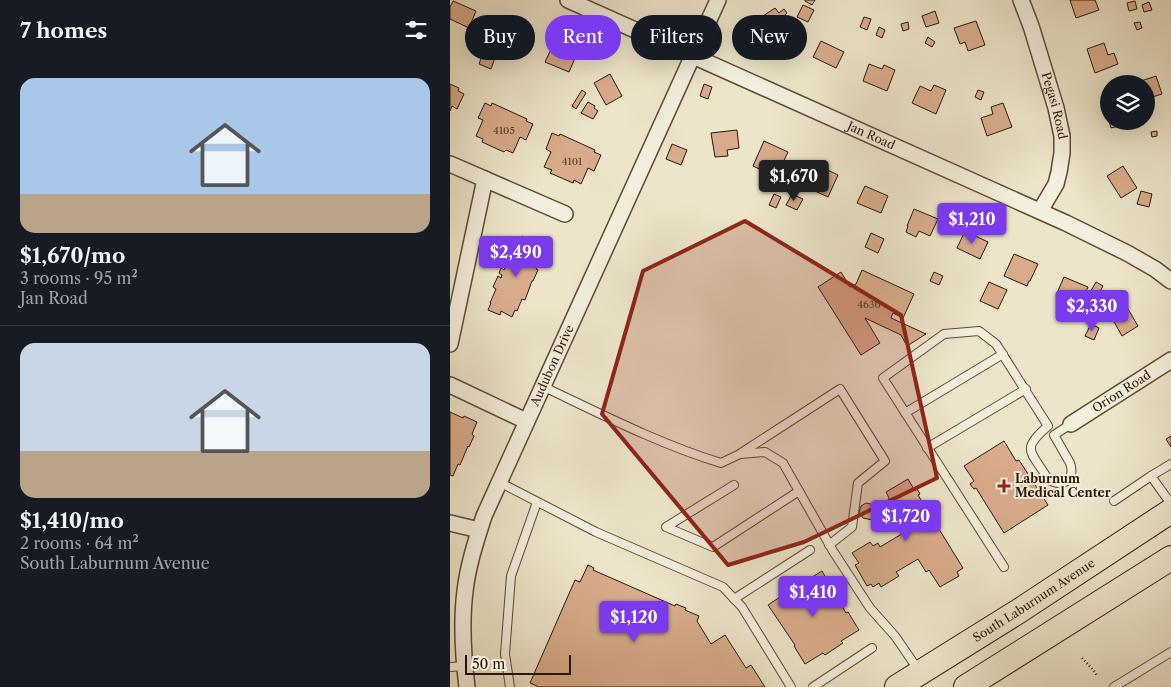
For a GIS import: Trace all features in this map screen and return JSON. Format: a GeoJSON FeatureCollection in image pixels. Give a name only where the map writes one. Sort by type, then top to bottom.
{"type":"FeatureCollection","features":[{"type":"Feature","properties":{"kind":"main road","name":"South Laburnum Avenue"},"geometry":{"type":"LineString","coordinates":[[897,687],[1171,511]]}},
{"type":"Feature","properties":{"kind":"main road"},"geometry":{"type":"LineString","coordinates":[[978,683],[1171,558]]}},
{"type":"Feature","properties":{"kind":"street","name":"Jan Road"},"geometry":{"type":"LineString","coordinates":[[568,0],[631,28]]}},
{"type":"Feature","properties":{"kind":"street","name":"Audubon Drive"},"geometry":{"type":"LineString","coordinates":[[711,15],[718,0]]}},
{"type":"Feature","properties":{"kind":"street","name":"Pegasi Road"},"geometry":{"type":"LineString","coordinates":[[1020,0],[1056,108],[1062,136],[1062,153],[1056,184],[1040,211]]}},
{"type":"Feature","properties":{"kind":"street","name":"Audubon Drive"},"geometry":{"type":"LineString","coordinates":[[468,687],[457,666],[465,590],[479,530],[526,421],[690,60]]}},
{"type":"Feature","properties":{"kind":"street","name":"Jan Road"},"geometry":{"type":"LineString","coordinates":[[701,60],[1040,211],[1127,253],[1155,269],[1171,281]]}},
{"type":"Feature","properties":{"kind":"street"},"geometry":{"type":"LineString","coordinates":[[450,164],[565,214]]}},
{"type":"Feature","properties":{"kind":"street"},"geometry":{"type":"LineString","coordinates":[[450,344],[485,179]]}},
{"type":"Feature","properties":{"kind":"street","name":"Orion Road"},"geometry":{"type":"LineString","coordinates":[[1071,424],[1171,360]]}},
{"type":"Feature","properties":{"kind":"street"},"geometry":{"type":"LineString","coordinates":[[450,385],[526,421]]}},
{"type":"Feature","properties":{"kind":"street"},"geometry":{"type":"LineString","coordinates":[[450,523],[479,530]]}},
{"type":"Feature","properties":{"kind":"lane"},"geometry":{"type":"LineString","coordinates":[[1004,567],[883,378],[944,334],[979,331],[996,344],[1003,354],[1026,389],[1072,466],[1072,474],[1065,482],[1052,482],[1048,479],[1030,450],[1030,445],[1034,439],[1048,426]]}},
{"type":"Feature","properties":{"kind":"lane"},"geometry":{"type":"LineString","coordinates":[[905,413],[1003,354]]}},
{"type":"Feature","properties":{"kind":"lane"},"geometry":{"type":"LineString","coordinates":[[542,386],[629,428],[695,455],[721,462],[740,454],[840,389],[884,461],[858,483],[852,527],[829,545]]}},
{"type":"Feature","properties":{"kind":"lane"},"geometry":{"type":"LineString","coordinates":[[928,448],[1026,389]]}},
{"type":"Feature","properties":{"kind":"lane"},"geometry":{"type":"LineString","coordinates":[[1054,435],[1071,424]]}},
{"type":"Feature","properties":{"kind":"lane"},"geometry":{"type":"LineString","coordinates":[[740,454],[765,452],[783,464],[829,545],[870,608],[895,636],[920,673]]}},
{"type":"Feature","properties":{"kind":"lane"},"geometry":{"type":"LineString","coordinates":[[1114,501],[1171,464]]}},
{"type":"Feature","properties":{"kind":"lane"},"geometry":{"type":"LineString","coordinates":[[1151,476],[1171,504]]}},
{"type":"Feature","properties":{"kind":"lane"},"geometry":{"type":"LineString","coordinates":[[499,482],[596,532],[723,587],[742,608],[791,687]]}},
{"type":"Feature","properties":{"kind":"lane"},"geometry":{"type":"LineString","coordinates":[[734,485],[666,527],[713,547],[799,491]]}},
{"type":"Feature","properties":{"kind":"lane"},"geometry":{"type":"LineString","coordinates":[[510,687],[505,654],[512,576],[537,502]]}},
{"type":"Feature","properties":{"kind":"lane"},"geometry":{"type":"LineString","coordinates":[[734,599],[810,550]]}},
{"type":"Feature","properties":{"kind":"lane"},"geometry":{"type":"LineString","coordinates":[[813,687],[872,648]]}},
{"type":"Feature","properties":{"kind":"lane"},"geometry":{"type":"LineString","coordinates":[[1114,687],[1171,652]]}},
{"type":"Feature","properties":{"kind":"path"},"geometry":{"type":"LineString","coordinates":[[1082,658],[1095,672],[1096,676]]}},
{"type":"Feature","properties":{"kind":"highlighted area"},"geometry":{"type":"Polygon","coordinates":[[[745,221],[901,315],[937,478],[804,542],[728,565],[602,414],[643,271],[745,221]]]}},
{"type":"Feature","properties":{"kind":"building"},"geometry":{"type":"Polygon","coordinates":[[[805,0],[815,0],[812,5],[805,0]]]}},
{"type":"Feature","properties":{"kind":"building"},"geometry":{"type":"Polygon","coordinates":[[[1070,0],[1095,0],[1099,10],[1076,18],[1070,0]]]}},
{"type":"Feature","properties":{"kind":"building"},"geometry":{"type":"Polygon","coordinates":[[[453,1],[476,11],[474,15],[465,15],[465,26],[450,19],[450,7],[453,1]]]}},
{"type":"Feature","properties":{"kind":"building"},"geometry":{"type":"Polygon","coordinates":[[[1135,1],[1137,9],[1129,11],[1127,3],[1135,1]]]}},
{"type":"Feature","properties":{"kind":"building"},"geometry":{"type":"Polygon","coordinates":[[[1149,2],[1152,10],[1144,12],[1142,5],[1149,2]]]}},
{"type":"Feature","properties":{"kind":"building"},"geometry":{"type":"Polygon","coordinates":[[[803,5],[814,10],[808,22],[807,15],[798,15],[803,5]]]}},
{"type":"Feature","properties":{"kind":"building"},"geometry":{"type":"Polygon","coordinates":[[[775,8],[779,13],[784,9],[787,13],[785,15],[764,15],[775,8]]]}},
{"type":"Feature","properties":{"kind":"building"},"geometry":{"type":"Polygon","coordinates":[[[935,11],[939,23],[926,27],[922,16],[935,11]]]}},
{"type":"Feature","properties":{"kind":"building"},"geometry":{"type":"Polygon","coordinates":[[[864,17],[871,19],[867,30],[860,27],[864,17]]]}},
{"type":"Feature","properties":{"kind":"building"},"geometry":{"type":"Polygon","coordinates":[[[976,21],[985,45],[968,51],[965,42],[960,44],[954,28],[976,21]]]}},
{"type":"Feature","properties":{"kind":"building"},"geometry":{"type":"Polygon","coordinates":[[[908,22],[909,29],[903,31],[901,24],[908,22]]]}},
{"type":"Feature","properties":{"kind":"building"},"geometry":{"type":"Polygon","coordinates":[[[1140,22],[1142,28],[1137,30],[1134,23],[1140,22]]]}},
{"type":"Feature","properties":{"kind":"building"},"geometry":{"type":"Polygon","coordinates":[[[879,27],[885,30],[882,38],[876,35],[879,27]]]}},
{"type":"Feature","properties":{"kind":"building"},"geometry":{"type":"Polygon","coordinates":[[[928,37],[935,42],[932,47],[925,43],[928,37]]]}},
{"type":"Feature","properties":{"kind":"building"},"geometry":{"type":"Polygon","coordinates":[[[821,41],[844,52],[836,68],[813,57],[821,41]]]}},
{"type":"Feature","properties":{"kind":"building"},"geometry":{"type":"Polygon","coordinates":[[[1104,43],[1108,55],[1114,53],[1118,64],[1095,73],[1087,49],[1104,43]]]}},
{"type":"Feature","properties":{"kind":"building"},"geometry":{"type":"Polygon","coordinates":[[[480,60],[494,60],[491,69],[479,64],[480,60]]]}},
{"type":"Feature","properties":{"kind":"building"},"geometry":{"type":"Polygon","coordinates":[[[546,60],[574,60],[569,72],[545,62],[546,60]]]}},
{"type":"Feature","properties":{"kind":"building"},"geometry":{"type":"Polygon","coordinates":[[[869,64],[882,69],[884,65],[895,70],[887,91],[863,81],[869,64]]]}},
{"type":"Feature","properties":{"kind":"building"},"geometry":{"type":"Polygon","coordinates":[[[610,74],[622,96],[606,105],[594,83],[610,74]]]}},
{"type":"Feature","properties":{"kind":"building"},"geometry":{"type":"Polygon","coordinates":[[[1155,76],[1162,94],[1155,96],[1155,76]]]}},
{"type":"Feature","properties":{"kind":"building"},"geometry":{"type":"Polygon","coordinates":[[[450,84],[459,88],[458,91],[464,94],[457,109],[452,106],[450,111],[450,84]]]}},
{"type":"Feature","properties":{"kind":"building"},"geometry":{"type":"Polygon","coordinates":[[[704,84],[712,87],[708,99],[700,96],[704,84]]]}},
{"type":"Feature","properties":{"kind":"building"},"geometry":{"type":"Polygon","coordinates":[[[934,85],[946,90],[936,114],[912,103],[920,86],[931,91],[934,85]]]}},
{"type":"Feature","properties":{"kind":"building"},"geometry":{"type":"Polygon","coordinates":[[[582,90],[586,93],[576,109],[572,106],[582,90]]]}},
{"type":"Feature","properties":{"kind":"building"},"geometry":{"type":"Polygon","coordinates":[[[978,90],[984,92],[981,100],[975,97],[978,90]]]}},
{"type":"Feature","properties":{"kind":"building"},"geometry":{"type":"Polygon","coordinates":[[[588,102],[595,106],[594,108],[598,111],[593,119],[581,113],[588,102]]]}},
{"type":"Feature","properties":{"kind":"building"},"geometry":{"type":"Polygon","coordinates":[[[485,103],[491,106],[492,103],[527,119],[526,121],[533,124],[526,140],[520,137],[513,153],[506,150],[504,152],[482,142],[483,139],[476,136],[483,120],[478,118],[485,103]]]}},
{"type":"Feature","properties":{"kind":"building"},"geometry":{"type":"Polygon","coordinates":[[[1003,103],[1012,127],[987,136],[981,118],[993,114],[991,107],[1003,103]]]}},
{"type":"Feature","properties":{"kind":"building"},"geometry":{"type":"Polygon","coordinates":[[[737,130],[739,148],[727,150],[728,156],[715,157],[711,133],[737,130]]]}},
{"type":"Feature","properties":{"kind":"building"},"geometry":{"type":"Polygon","coordinates":[[[1157,131],[1157,136],[1152,137],[1151,132],[1157,131]]]}},
{"type":"Feature","properties":{"kind":"building"},"geometry":{"type":"Polygon","coordinates":[[[552,133],[559,136],[560,134],[595,150],[594,152],[601,155],[594,171],[588,168],[581,184],[574,180],[573,183],[550,173],[552,170],[544,167],[551,152],[546,149],[552,133]]]}},
{"type":"Feature","properties":{"kind":"building"},"geometry":{"type":"Polygon","coordinates":[[[764,141],[788,152],[778,173],[768,169],[766,172],[753,166],[764,141]]]}},
{"type":"Feature","properties":{"kind":"building"},"geometry":{"type":"Polygon","coordinates":[[[672,144],[687,150],[681,165],[666,159],[672,144]]]}},
{"type":"Feature","properties":{"kind":"building"},"geometry":{"type":"Polygon","coordinates":[[[815,164],[838,175],[828,197],[815,191],[818,186],[807,181],[815,164]]]}},
{"type":"Feature","properties":{"kind":"building"},"geometry":{"type":"Polygon","coordinates":[[[1123,166],[1137,188],[1121,198],[1107,176],[1123,166]]]}},
{"type":"Feature","properties":{"kind":"building"},"geometry":{"type":"Polygon","coordinates":[[[865,186],[888,196],[881,213],[857,203],[865,186]]]}},
{"type":"Feature","properties":{"kind":"building"},"geometry":{"type":"Polygon","coordinates":[[[1141,191],[1152,194],[1149,207],[1137,204],[1141,191]]]}},
{"type":"Feature","properties":{"kind":"building"},"geometry":{"type":"Polygon","coordinates":[[[774,194],[781,197],[776,208],[769,205],[774,194]]]}},
{"type":"Feature","properties":{"kind":"building"},"geometry":{"type":"Polygon","coordinates":[[[792,194],[803,199],[797,210],[786,205],[792,194]]]}},
{"type":"Feature","properties":{"kind":"building"},"geometry":{"type":"Polygon","coordinates":[[[914,209],[938,219],[930,236],[919,231],[916,237],[906,232],[914,209]]]}},
{"type":"Feature","properties":{"kind":"building"},"geometry":{"type":"Polygon","coordinates":[[[965,231],[988,242],[980,259],[957,248],[965,231]]]}},
{"type":"Feature","properties":{"kind":"building"},"geometry":{"type":"Polygon","coordinates":[[[871,233],[884,239],[878,253],[865,247],[871,233]]]}},
{"type":"Feature","properties":{"kind":"building"},"geometry":{"type":"Polygon","coordinates":[[[522,236],[533,241],[531,244],[543,249],[540,256],[542,257],[525,300],[522,299],[512,317],[501,311],[500,315],[488,310],[496,289],[493,287],[498,276],[501,278],[502,275],[499,273],[501,268],[504,270],[506,266],[503,265],[508,254],[511,255],[517,241],[519,242],[522,236]]]}},
{"type":"Feature","properties":{"kind":"building"},"geometry":{"type":"Polygon","coordinates":[[[1014,254],[1038,264],[1027,286],[1004,276],[1014,254]]]}},
{"type":"Feature","properties":{"kind":"building"},"geometry":{"type":"Polygon","coordinates":[[[862,270],[914,294],[903,318],[893,313],[891,318],[926,334],[907,346],[901,335],[865,318],[880,343],[861,355],[818,287],[841,272],[850,287],[856,284],[862,270]]]}},
{"type":"Feature","properties":{"kind":"building"},"geometry":{"type":"Polygon","coordinates":[[[934,272],[943,276],[939,285],[930,281],[934,272]]]}},
{"type":"Feature","properties":{"kind":"building"},"geometry":{"type":"Polygon","coordinates":[[[1064,277],[1088,287],[1080,304],[1057,293],[1064,277]]]}},
{"type":"Feature","properties":{"kind":"building"},"geometry":{"type":"Polygon","coordinates":[[[989,282],[1007,290],[998,309],[980,301],[989,282]]]}},
{"type":"Feature","properties":{"kind":"building"},"geometry":{"type":"Polygon","coordinates":[[[1096,282],[1103,286],[1097,297],[1089,294],[1096,282]]]}},
{"type":"Feature","properties":{"kind":"building"},"geometry":{"type":"Polygon","coordinates":[[[1125,304],[1138,326],[1122,336],[1109,313],[1125,304]]]}},
{"type":"Feature","properties":{"kind":"building"},"geometry":{"type":"Polygon","coordinates":[[[1091,324],[1099,328],[1094,340],[1085,336],[1091,324]]]}},
{"type":"Feature","properties":{"kind":"building"},"geometry":{"type":"Polygon","coordinates":[[[450,412],[477,422],[472,434],[474,436],[453,476],[450,475],[450,412]]]}},
{"type":"Feature","properties":{"kind":"building"},"geometry":{"type":"Polygon","coordinates":[[[1171,436],[1171,447],[1166,439],[1171,436]]]}},
{"type":"Feature","properties":{"kind":"building","name":"Laburnum Medical Center"},"geometry":{"type":"Polygon","coordinates":[[[1004,441],[1016,461],[1019,460],[1048,505],[1004,533],[976,488],[974,489],[970,484],[974,481],[964,466],[1004,441]]]}},
{"type":"Feature","properties":{"kind":"building"},"geometry":{"type":"Polygon","coordinates":[[[908,479],[915,491],[917,489],[920,494],[918,495],[963,568],[957,572],[959,576],[940,587],[929,570],[926,572],[918,559],[896,572],[899,576],[881,587],[879,583],[873,587],[871,584],[867,586],[855,565],[859,563],[852,553],[870,542],[873,546],[878,543],[880,547],[905,532],[900,524],[880,519],[877,521],[863,518],[859,513],[861,506],[866,503],[879,506],[883,510],[896,514],[898,512],[888,502],[889,498],[886,492],[908,479]]]}},
{"type":"Feature","properties":{"kind":"building"},"geometry":{"type":"Polygon","coordinates":[[[588,565],[594,568],[593,570],[675,606],[676,604],[686,608],[685,610],[699,616],[697,621],[711,644],[725,635],[746,668],[751,665],[765,687],[539,687],[530,683],[575,580],[580,582],[588,565]]]}},
{"type":"Feature","properties":{"kind":"building"},"geometry":{"type":"Polygon","coordinates":[[[822,571],[846,613],[848,612],[859,630],[841,641],[843,643],[825,655],[823,653],[805,664],[795,645],[768,605],[786,593],[785,591],[822,571]]]}},
{"type":"Feature","properties":{"kind":"place","name":"Laburnum Medical Center"},"geometry":{"type":"Point","coordinates":[1004,486]}}]}
